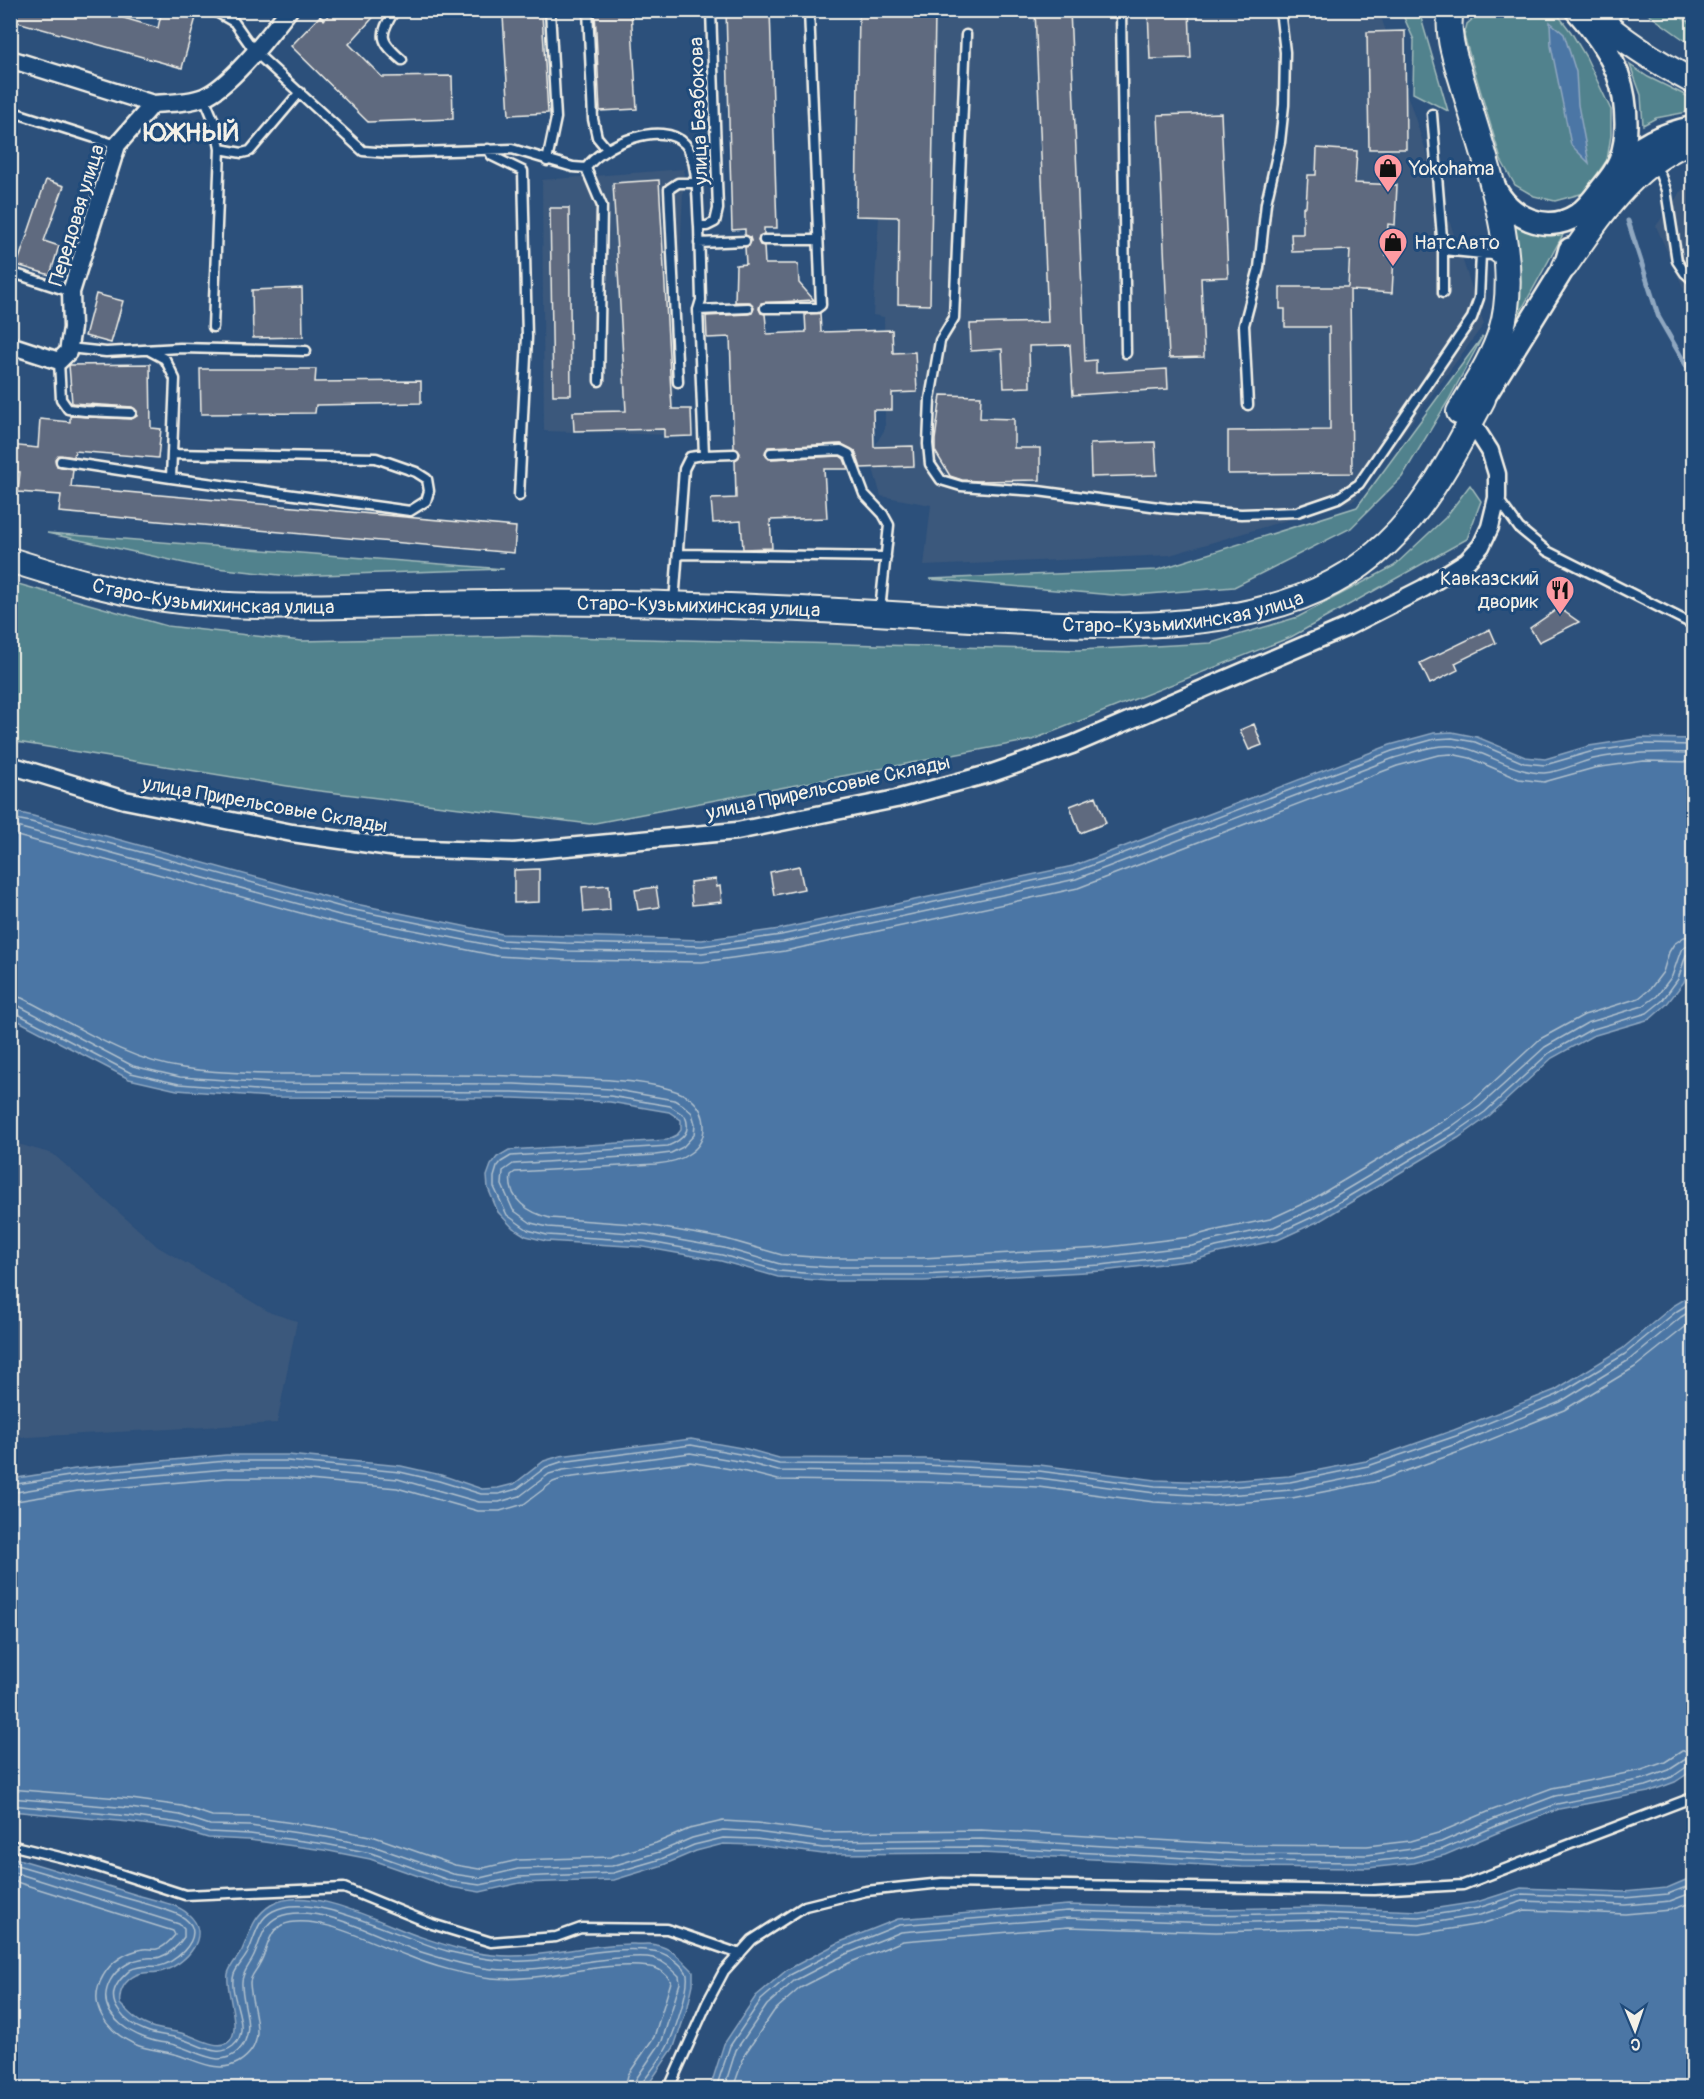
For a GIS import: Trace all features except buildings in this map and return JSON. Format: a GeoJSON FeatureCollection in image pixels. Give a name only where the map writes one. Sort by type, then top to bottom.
{"type":"FeatureCollection","features":[{"type":"Feature","properties":{"kind":"main road"},"geometry":{"type":"LineString","coordinates":[[1589,10],[1613,20],[1647,56],[1694,82]]}},
{"type":"Feature","properties":{"kind":"main road","name":"Старо-Кузьмихинская улица"},"geometry":{"type":"LineString","coordinates":[[10,560],[116,590],[164,599],[225,605],[674,604],[1093,624],[1142,624],[1220,618],[1301,597],[1354,571],[1410,520],[1424,502],[1441,478],[1472,409],[1501,332],[1507,301],[1507,269],[1503,233],[1454,52],[1448,16]]}},
{"type":"Feature","properties":{"kind":"main road","name":"Старо-Кузьмихинская улица"},"geometry":{"type":"LineString","coordinates":[[1565,266],[1616,195],[1670,149],[1694,140]]}},
{"type":"Feature","properties":{"kind":"street"},"geometry":{"type":"LineString","coordinates":[[10,59],[153,104],[204,97],[217,90],[255,52],[289,10]]}},
{"type":"Feature","properties":{"kind":"street"},"geometry":{"type":"LineString","coordinates":[[1576,10],[1608,54],[1624,97],[1626,125],[1623,151],[1611,176]]}},
{"type":"Feature","properties":{"kind":"street","name":"Передовая улица"},"geometry":{"type":"LineString","coordinates":[[64,354],[72,328],[70,292],[117,145],[153,104]]}},
{"type":"Feature","properties":{"kind":"street"},"geometry":{"type":"LineString","coordinates":[[1488,171],[1496,190],[1515,213],[1541,223],[1560,222],[1587,207],[1630,155],[1646,143],[1670,133],[1694,127]]}},
{"type":"Feature","properties":{"kind":"street","name":"Старо-Кузьмихинская улица"},"geometry":{"type":"LineString","coordinates":[[1472,409],[1565,266],[1587,207]]}},
{"type":"Feature","properties":{"kind":"street"},"geometry":{"type":"LineString","coordinates":[[10,345],[64,354]]}},
{"type":"Feature","properties":{"kind":"street","name":"улица Прирельсовые Склады"},"geometry":{"type":"LineString","coordinates":[[10,765],[125,801],[292,833],[397,848],[514,852],[736,831],[896,799],[992,773],[1072,745],[1347,627],[1424,588],[1467,561],[1481,546],[1490,527],[1497,498],[1497,474],[1472,409]]}},
{"type":"Feature","properties":{"kind":"lane"},"geometry":{"type":"LineString","coordinates":[[213,10],[234,22],[255,52],[363,151],[388,153],[512,149],[573,167],[586,168]]}},
{"type":"Feature","properties":{"kind":"lane"},"geometry":{"type":"LineString","coordinates":[[395,10],[385,26],[382,38],[385,45],[402,60]]}},
{"type":"Feature","properties":{"kind":"lane"},"geometry":{"type":"LineString","coordinates":[[547,160],[556,118],[550,10]]}},
{"type":"Feature","properties":{"kind":"lane"},"geometry":{"type":"LineString","coordinates":[[588,10],[593,119],[597,137],[607,149]]}},
{"type":"Feature","properties":{"kind":"lane","name":"улица Безбокова"},"geometry":{"type":"LineString","coordinates":[[699,226],[707,226],[715,222],[718,209],[711,10]]}},
{"type":"Feature","properties":{"kind":"lane"},"geometry":{"type":"LineString","coordinates":[[765,308],[817,309],[821,305],[809,10]]}},
{"type":"Feature","properties":{"kind":"lane"},"geometry":{"type":"LineString","coordinates":[[1121,10],[1126,352]]}},
{"type":"Feature","properties":{"kind":"lane"},"geometry":{"type":"LineString","coordinates":[[1248,405],[1244,325],[1259,267],[1266,203],[1280,142],[1284,105],[1285,52],[1280,10]]}},
{"type":"Feature","properties":{"kind":"lane"},"geometry":{"type":"LineString","coordinates":[[966,35],[954,318],[940,341],[930,399],[928,433],[930,464],[941,480],[961,486],[1038,491],[1166,508],[1241,514],[1297,512],[1338,498],[1359,484],[1472,318],[1479,298],[1480,253]]}},
{"type":"Feature","properties":{"kind":"lane"},"geometry":{"type":"LineString","coordinates":[[220,149],[242,153],[250,151],[300,92]]}},
{"type":"Feature","properties":{"kind":"lane"},"geometry":{"type":"LineString","coordinates":[[204,97],[216,126],[220,149],[213,327]]}},
{"type":"Feature","properties":{"kind":"lane"},"geometry":{"type":"LineString","coordinates":[[10,111],[117,145]]}},
{"type":"Feature","properties":{"kind":"lane"},"geometry":{"type":"LineString","coordinates":[[1432,114],[1443,250],[1443,293]]}},
{"type":"Feature","properties":{"kind":"lane"},"geometry":{"type":"LineString","coordinates":[[586,168],[593,159],[607,149],[632,138],[661,134],[672,136],[685,144],[691,155],[699,226],[701,300],[698,310],[704,455]]}},
{"type":"Feature","properties":{"kind":"lane"},"geometry":{"type":"LineString","coordinates":[[488,149],[492,156],[523,171],[527,337],[519,496]]}},
{"type":"Feature","properties":{"kind":"lane"},"geometry":{"type":"LineString","coordinates":[[1651,163],[1660,174],[1666,189],[1677,261],[1694,281]]}},
{"type":"Feature","properties":{"kind":"lane"},"geometry":{"type":"LineString","coordinates":[[586,168],[602,206],[599,381]]}},
{"type":"Feature","properties":{"kind":"lane"},"geometry":{"type":"LineString","coordinates":[[678,382],[669,189],[678,183],[695,183]]}},
{"type":"Feature","properties":{"kind":"lane"},"geometry":{"type":"LineString","coordinates":[[1480,253],[1497,250],[1503,233]]}},
{"type":"Feature","properties":{"kind":"lane"},"geometry":{"type":"LineString","coordinates":[[764,240],[817,240]]}},
{"type":"Feature","properties":{"kind":"lane"},"geometry":{"type":"LineString","coordinates":[[699,243],[745,241]]}},
{"type":"Feature","properties":{"kind":"lane"},"geometry":{"type":"LineString","coordinates":[[1443,250],[1497,256],[1507,269]]}},
{"type":"Feature","properties":{"kind":"lane"},"geometry":{"type":"LineString","coordinates":[[10,272],[70,292]]}},
{"type":"Feature","properties":{"kind":"lane"},"geometry":{"type":"LineString","coordinates":[[698,310],[748,308]]}},
{"type":"Feature","properties":{"kind":"lane"},"geometry":{"type":"LineString","coordinates":[[130,412],[68,409],[61,399],[64,354],[180,348],[306,351]]}},
{"type":"Feature","properties":{"kind":"lane"},"geometry":{"type":"LineString","coordinates":[[150,351],[165,359],[174,379],[171,478]]}},
{"type":"Feature","properties":{"kind":"lane"},"geometry":{"type":"LineString","coordinates":[[771,453],[841,450],[849,454],[864,494],[883,514],[889,525],[880,613]]}},
{"type":"Feature","properties":{"kind":"lane"},"geometry":{"type":"LineString","coordinates":[[61,461],[410,512],[426,501],[429,491],[427,479],[416,472],[376,459],[172,454]]}},
{"type":"Feature","properties":{"kind":"lane"},"geometry":{"type":"LineString","coordinates":[[674,604],[684,469],[690,457],[734,454]]}},
{"type":"Feature","properties":{"kind":"lane"},"geometry":{"type":"LineString","coordinates":[[1497,498],[1519,528],[1547,551],[1694,625]]}},
{"type":"Feature","properties":{"kind":"lane"},"geometry":{"type":"LineString","coordinates":[[679,554],[886,557]]}},
{"type":"Feature","properties":{"kind":"lane"},"geometry":{"type":"LineString","coordinates":[[669,2088],[724,1971],[752,1940],[805,1906],[866,1891],[942,1883],[1374,1890],[1463,1885],[1694,1797]]}},
{"type":"Feature","properties":{"kind":"lane"},"geometry":{"type":"LineString","coordinates":[[10,1845],[89,1864],[185,1895],[344,1888],[432,1924],[490,1942],[556,1937],[581,1928],[667,1929],[740,1954]]}},
{"type":"Feature","properties":{"kind":"shaded area"},"geometry":{"type":"Polygon","coordinates":[[[947,10],[1379,11],[1484,324],[1354,500],[1170,555],[924,566],[931,505],[881,496],[869,455],[885,429],[884,317],[873,315],[891,20],[947,19],[947,10]]]}},
{"type":"Feature","properties":{"kind":"shaded area"},"geometry":{"type":"Polygon","coordinates":[[[684,169],[672,435],[544,431],[542,180],[684,169]]]}},
{"type":"Feature","properties":{"kind":"shaded area"},"geometry":{"type":"Polygon","coordinates":[[[1693,175],[1693,310],[1656,226],[1693,175]]]}},
{"type":"Feature","properties":{"kind":"shaded area"},"geometry":{"type":"Polygon","coordinates":[[[11,1142],[53,1154],[158,1247],[271,1313],[297,1321],[277,1423],[11,1438],[11,1142]]]}},
{"type":"Feature","properties":{"kind":"green space"},"geometry":{"type":"Polygon","coordinates":[[[1401,11],[1419,11],[1448,111],[1413,93],[1414,40],[1401,11]]]}},
{"type":"Feature","properties":{"kind":"green space"},"geometry":{"type":"Polygon","coordinates":[[[1482,11],[1555,11],[1586,57],[1611,110],[1611,135],[1607,160],[1584,193],[1555,201],[1534,196],[1515,185],[1501,160],[1464,36],[1467,24],[1482,11]]]}},
{"type":"Feature","properties":{"kind":"green space"},"geometry":{"type":"Polygon","coordinates":[[[1644,11],[1681,11],[1682,18],[1693,24],[1693,46],[1644,11]]]}},
{"type":"Feature","properties":{"kind":"green space"},"geometry":{"type":"Polygon","coordinates":[[[1630,65],[1648,77],[1693,99],[1693,111],[1656,118],[1643,125],[1641,95],[1630,65]]]}},
{"type":"Feature","properties":{"kind":"green space"},"geometry":{"type":"Polygon","coordinates":[[[1513,222],[1528,229],[1565,231],[1517,318],[1513,317],[1513,222]]]}},
{"type":"Feature","properties":{"kind":"green space"},"geometry":{"type":"Polygon","coordinates":[[[1483,336],[1448,401],[1402,477],[1351,528],[1234,587],[1124,596],[929,579],[1157,570],[1357,507],[1483,336]]]}},
{"type":"Feature","properties":{"kind":"green space"},"geometry":{"type":"Polygon","coordinates":[[[1470,485],[1481,501],[1467,539],[1291,637],[1032,740],[590,824],[312,790],[11,741],[11,582],[167,626],[302,641],[527,636],[1079,650],[1211,643],[1298,617],[1394,566],[1445,518],[1470,485]]]}},
{"type":"Feature","properties":{"kind":"green space"},"geometry":{"type":"Polygon","coordinates":[[[47,533],[504,569],[289,576],[198,566],[47,533]]]}},
{"type":"Feature","properties":{"kind":"water"},"geometry":{"type":"Polygon","coordinates":[[[1550,22],[1564,34],[1576,72],[1578,105],[1589,163],[1571,145],[1551,46],[1550,22]]]}},
{"type":"Feature","properties":{"kind":"water"},"geometry":{"type":"Polygon","coordinates":[[[1452,732],[1477,737],[1525,757],[1545,759],[1589,746],[1642,738],[1693,739],[1694,949],[1684,982],[1666,1005],[1650,1019],[1592,1036],[1552,1058],[1489,1116],[1458,1138],[1321,1220],[1278,1240],[1195,1260],[1102,1271],[923,1281],[828,1281],[778,1277],[721,1261],[643,1247],[546,1241],[526,1236],[513,1228],[498,1212],[488,1188],[487,1176],[497,1157],[509,1150],[667,1140],[681,1130],[681,1120],[669,1112],[610,1102],[513,1098],[271,1097],[177,1090],[129,1079],[11,1017],[11,811],[346,902],[502,934],[702,940],[780,929],[1073,866],[1390,745],[1434,733],[1452,732]]]}},
{"type":"Feature","properties":{"kind":"water"},"geometry":{"type":"Polygon","coordinates":[[[1693,1294],[1693,1770],[1675,1782],[1648,1792],[1559,1809],[1445,1855],[1414,1863],[1368,1868],[1242,1867],[981,1853],[823,1854],[755,1845],[723,1844],[696,1851],[663,1865],[614,1880],[520,1883],[480,1892],[450,1887],[370,1859],[324,1850],[249,1840],[208,1838],[178,1829],[129,1822],[11,1811],[11,1479],[75,1469],[226,1455],[288,1455],[401,1466],[441,1475],[482,1489],[514,1484],[544,1461],[560,1456],[691,1439],[747,1449],[779,1458],[925,1459],[1040,1465],[1156,1480],[1215,1482],[1289,1476],[1366,1461],[1454,1430],[1555,1390],[1622,1349],[1673,1306],[1693,1294]]]}},
{"type":"Feature","properties":{"kind":"water"},"geometry":{"type":"Polygon","coordinates":[[[11,1857],[164,1902],[188,1914],[195,1922],[198,1931],[194,1948],[172,1967],[160,1972],[132,1977],[121,1991],[120,2004],[144,2024],[183,2033],[212,2044],[227,2043],[234,2031],[228,1982],[230,1968],[260,1914],[271,1905],[287,1899],[305,1899],[344,1907],[436,1942],[484,1954],[528,1955],[616,1944],[653,1944],[676,1955],[693,1971],[693,1984],[674,2047],[646,2088],[11,2088],[11,1857]]]}},
{"type":"Feature","properties":{"kind":"water"},"geometry":{"type":"Polygon","coordinates":[[[1693,1877],[1693,2088],[710,2088],[724,2044],[756,1996],[787,1970],[840,1942],[898,1919],[1068,1905],[1216,1909],[1318,1907],[1419,1911],[1477,1902],[1521,1888],[1624,1892],[1667,1888],[1693,1877]]]}},
{"type":"Feature","properties":{"kind":"waterway"},"geometry":{"type":"LineString","coordinates":[[1628,221],[1659,318],[1694,379]]}},
{"type":"Feature","properties":{"kind":"place","name":"Yokohama"},"geometry":{"type":"Point","coordinates":[1388,194]}},
{"type":"Feature","properties":{"kind":"place","name":"НатсАвто"},"geometry":{"type":"Point","coordinates":[1393,268]}},
{"type":"Feature","properties":{"kind":"place","name":"Кавказский дворик"},"geometry":{"type":"Point","coordinates":[1560,616]}},
{"type":"Feature","properties":{"kind":"district","name":"ЮЖНЫЙ"},"geometry":{"type":"Point","coordinates":[192,132]}}]}
